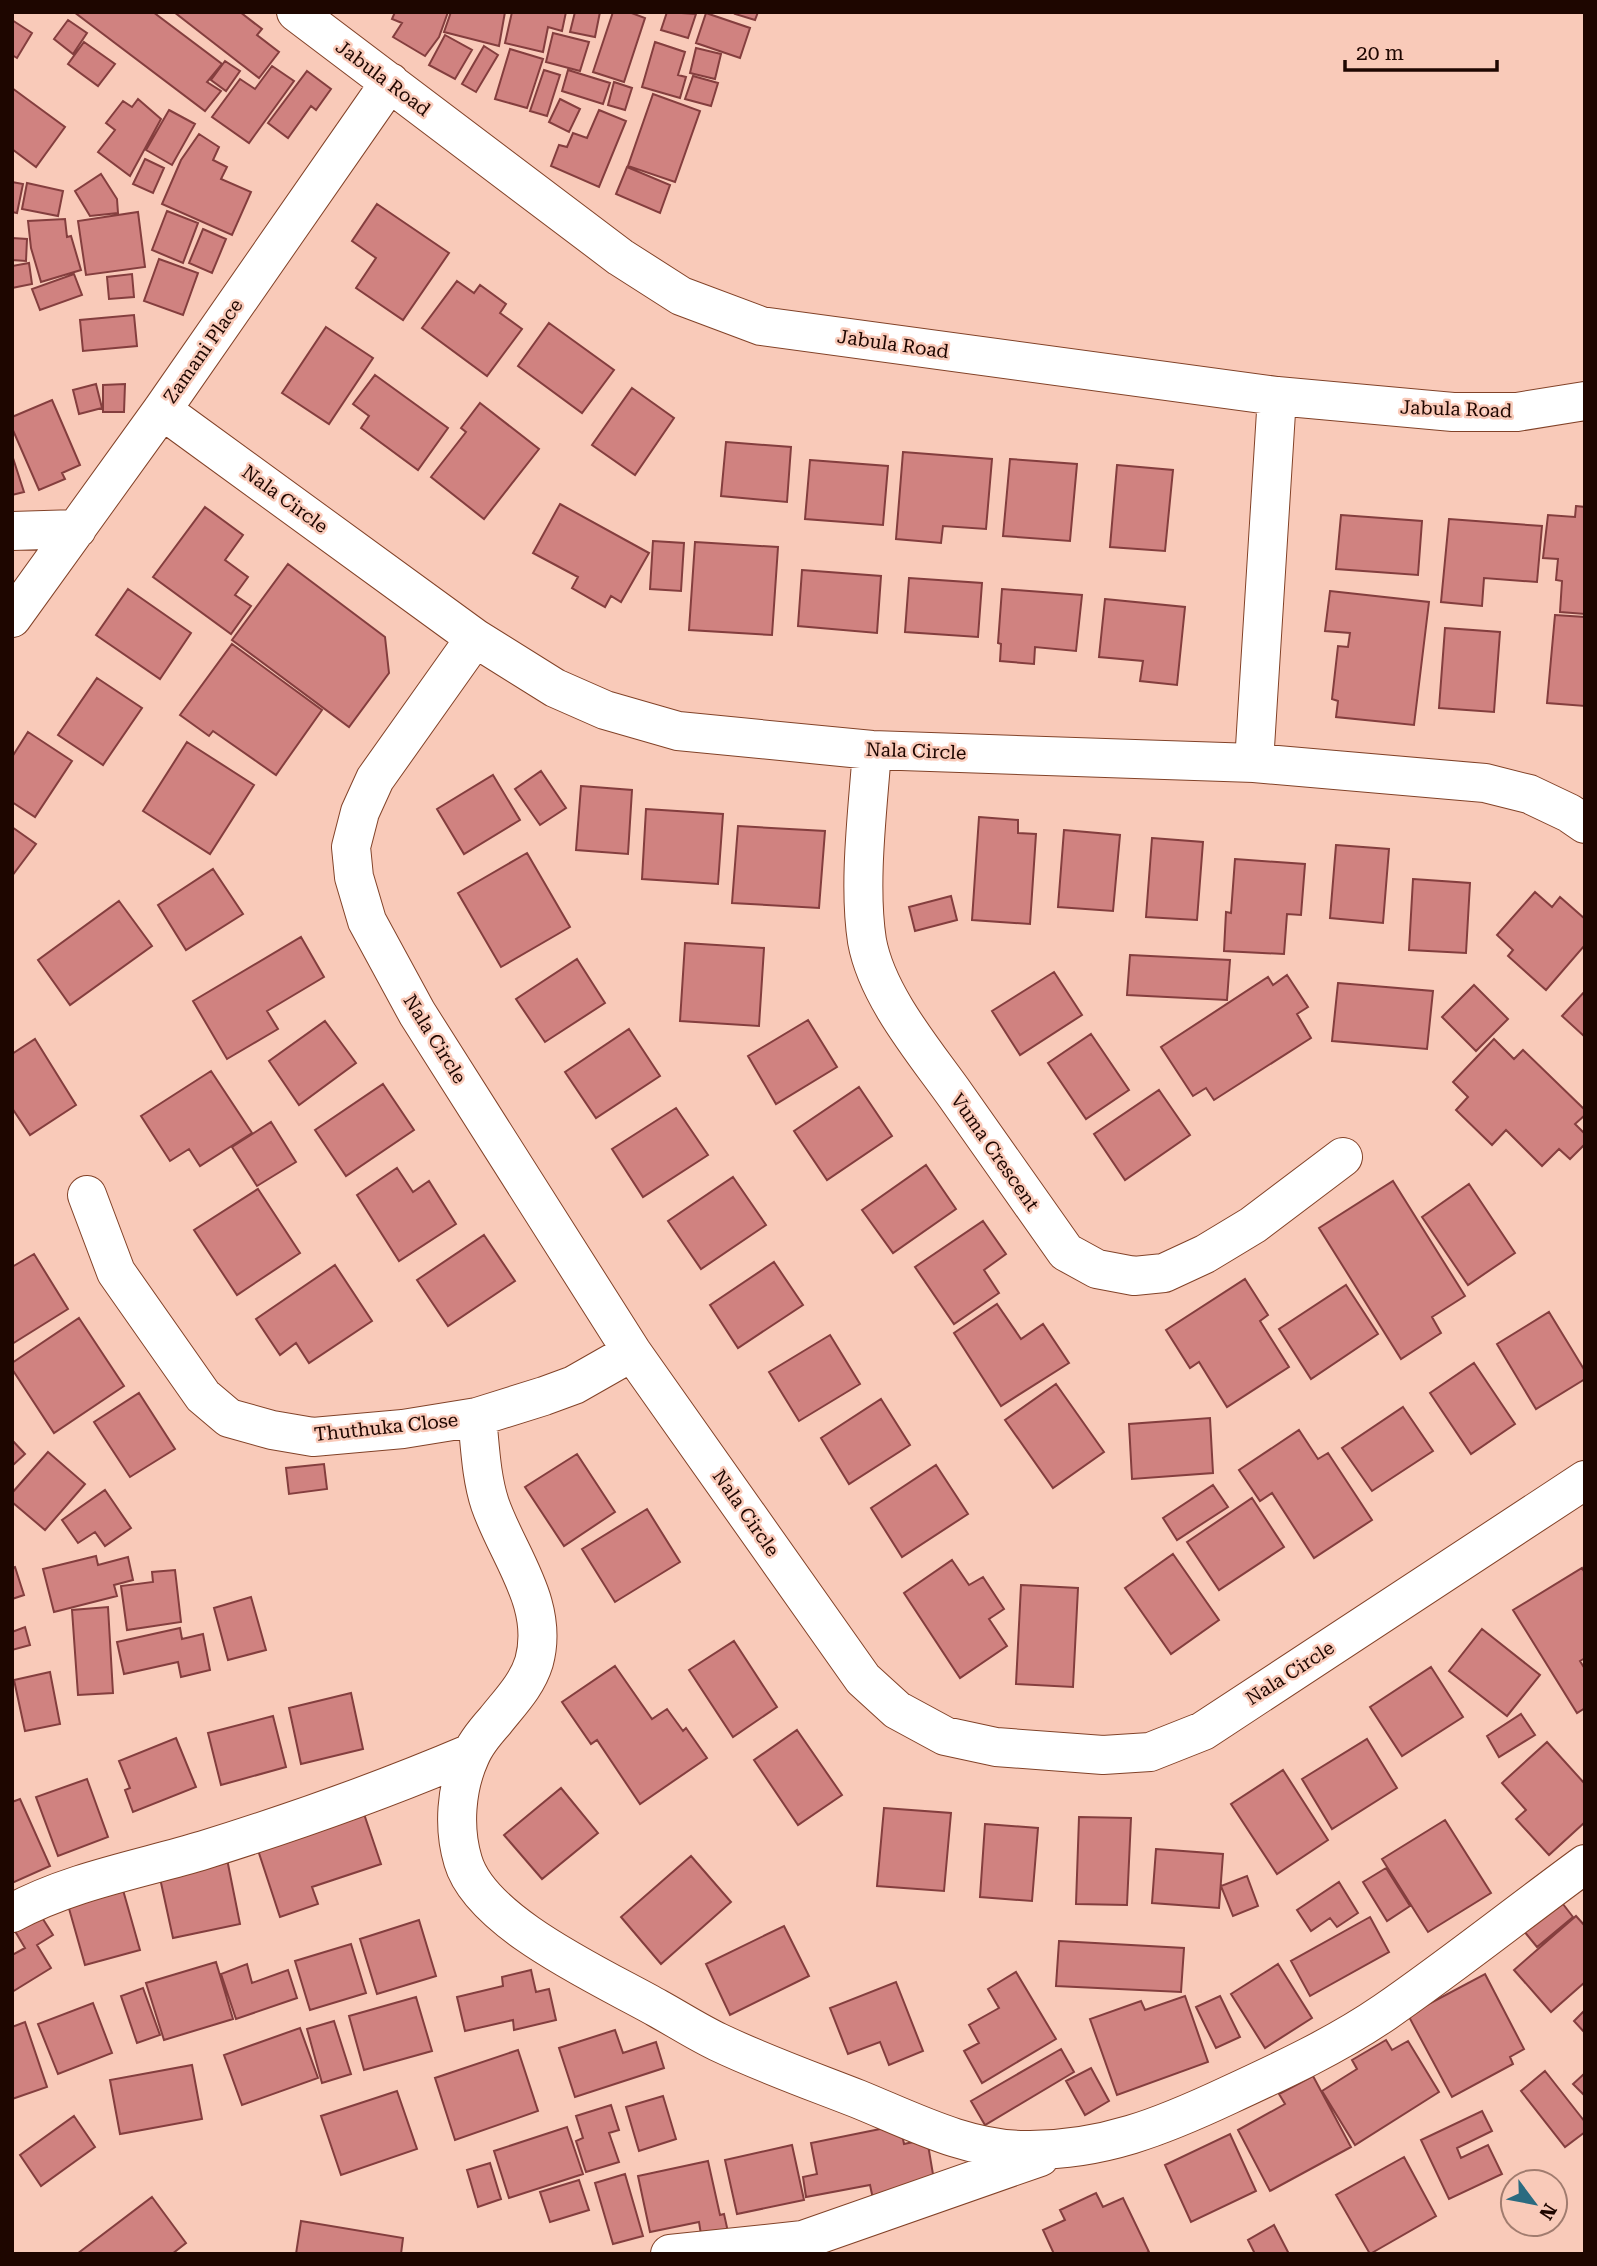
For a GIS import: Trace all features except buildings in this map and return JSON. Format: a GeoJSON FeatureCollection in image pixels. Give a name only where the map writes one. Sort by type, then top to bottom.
{"type":"FeatureCollection","features":[{"type":"Feature","properties":{"kind":"street","name":"Jabula Road"},"geometry":{"type":"LineString","coordinates":[[296,12],[620,257],[681,296],[761,326],[1277,396],[1453,412],[1517,412],[1585,401]]}},
{"type":"Feature","properties":{"kind":"street","name":"Zamani Place"},"geometry":{"type":"LineString","coordinates":[[12,618],[162,410],[390,82]]}},
{"type":"Feature","properties":{"kind":"street"},"geometry":{"type":"LineString","coordinates":[[1254,763],[1277,396]]}},
{"type":"Feature","properties":{"kind":"street","name":"Nala Circle"},"geometry":{"type":"LineString","coordinates":[[162,410],[475,638],[555,688],[605,710],[678,731],[872,750],[1254,763],[1485,783],[1529,794],[1569,813],[1585,824]]}},
{"type":"Feature","properties":{"kind":"street"},"geometry":{"type":"LineString","coordinates":[[12,531],[77,529]]}},
{"type":"Feature","properties":{"kind":"street","name":"Nala Circle"},"geometry":{"type":"LineString","coordinates":[[475,638],[374,779],[360,812],[351,847],[354,877],[367,921],[417,1013],[632,1352],[863,1679],[897,1710],[945,1736],[996,1747],[1103,1755],[1150,1752],[1203,1731],[1585,1480]]}},
{"type":"Feature","properties":{"kind":"street","name":"Vuma Crescent"},"geometry":{"type":"LineString","coordinates":[[872,750],[866,832],[865,902],[867,942],[883,986],[910,1032],[1066,1252],[1097,1269],[1134,1276],[1164,1273],[1205,1254],[1253,1225],[1343,1157]]}},
{"type":"Feature","properties":{"kind":"street","name":"Thuthuka Close"},"geometry":{"type":"LineString","coordinates":[[87,1195],[116,1272],[203,1396],[229,1418],[272,1430],[313,1437],[403,1429],[477,1416],[574,1385],[632,1352]]}},
{"type":"Feature","properties":{"kind":"street"},"geometry":{"type":"LineString","coordinates":[[477,1416],[488,1499],[506,1544],[531,1594],[539,1630],[533,1665],[516,1697],[471,1754],[460,1787],[457,1823],[463,1861],[476,1888],[494,1907],[539,1941],[718,2042],[930,2129],[976,2145],[1023,2151],[1062,2149],[1134,2136],[1168,2124],[1305,2060],[1383,2013],[1585,1864]]}},
{"type":"Feature","properties":{"kind":"street"},"geometry":{"type":"LineString","coordinates":[[12,1913],[41,1898],[206,1849],[413,1778],[471,1754]]}},
{"type":"Feature","properties":{"kind":"street"},"geometry":{"type":"LineString","coordinates":[[670,2254],[803,2240],[1062,2149]]}}]}
